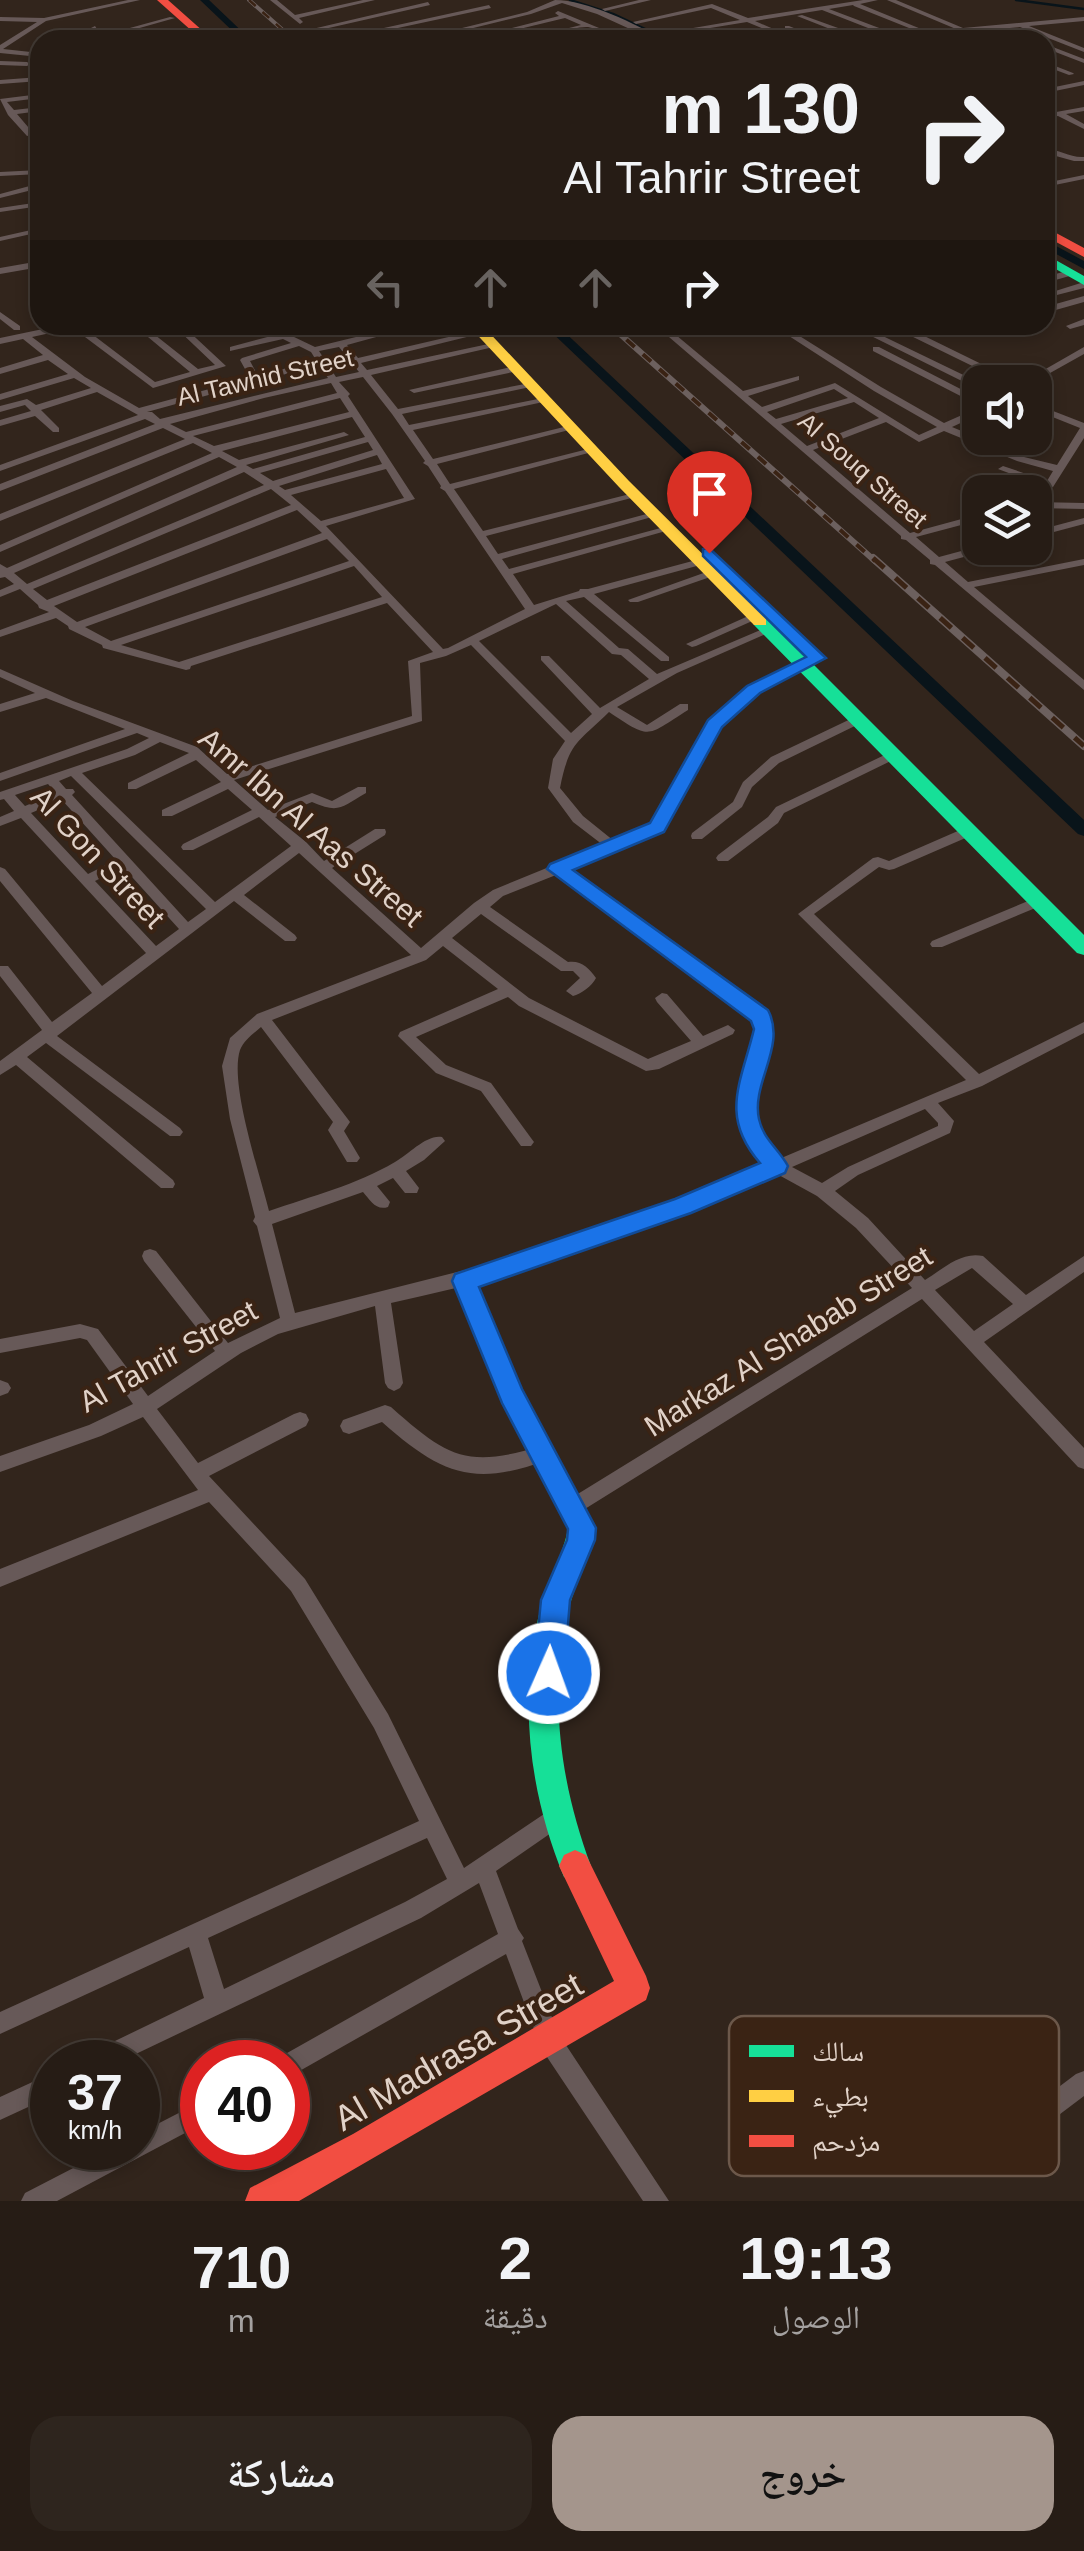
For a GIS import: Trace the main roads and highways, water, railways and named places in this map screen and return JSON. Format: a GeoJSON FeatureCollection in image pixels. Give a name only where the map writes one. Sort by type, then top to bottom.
{"type":"FeatureCollection","features":[{"type":"Feature","properties":{"kind":"main road"},"geometry":{"type":"LineString","coordinates":[[1055,237],[1084,253]]}},
{"type":"Feature","properties":{"kind":"main road"},"geometry":{"type":"LineString","coordinates":[[1055,264],[1079,280]]}},
{"type":"Feature","properties":{"kind":"main road"},"geometry":{"type":"LineString","coordinates":[[489,335],[568,429],[762,623],[810,661],[859,718],[1084,948]]}},
{"type":"Feature","properties":{"kind":"main road"},"geometry":{"type":"LineString","coordinates":[[489,335],[810,661],[1084,919]]}},
{"type":"Feature","properties":{"kind":"main road","name":"Al Madrasa Street"},"geometry":{"type":"LineString","coordinates":[[263,2201],[634,1988],[557,1817],[547,1764],[551,1625],[582,1528],[574,1506],[540,1454],[464,1281]]}},
{"type":"Feature","properties":{"kind":"waterway"},"geometry":{"type":"LineString","coordinates":[[204,0],[236,30]]}},
{"type":"Feature","properties":{"kind":"waterway"},"geometry":{"type":"LineString","coordinates":[[570,0],[647,30]]}},
{"type":"Feature","properties":{"kind":"waterway"},"geometry":{"type":"LineString","coordinates":[[1016,0],[1084,9]]}},
{"type":"Feature","properties":{"kind":"waterway"},"geometry":{"type":"LineString","coordinates":[[1055,249],[1084,266]]}},
{"type":"Feature","properties":{"kind":"waterway"},"geometry":{"type":"LineString","coordinates":[[561,335],[1084,830]]}},
{"type":"Feature","properties":{"kind":"railway"},"geometry":{"type":"LineString","coordinates":[[249,0],[283,30]]}},
{"type":"Feature","properties":{"kind":"railway"},"geometry":{"type":"LineString","coordinates":[[621,335],[875,561]]}},
{"type":"Feature","properties":{"kind":"railway"},"geometry":{"type":"LineString","coordinates":[[873,558],[1084,746]]}}]}
